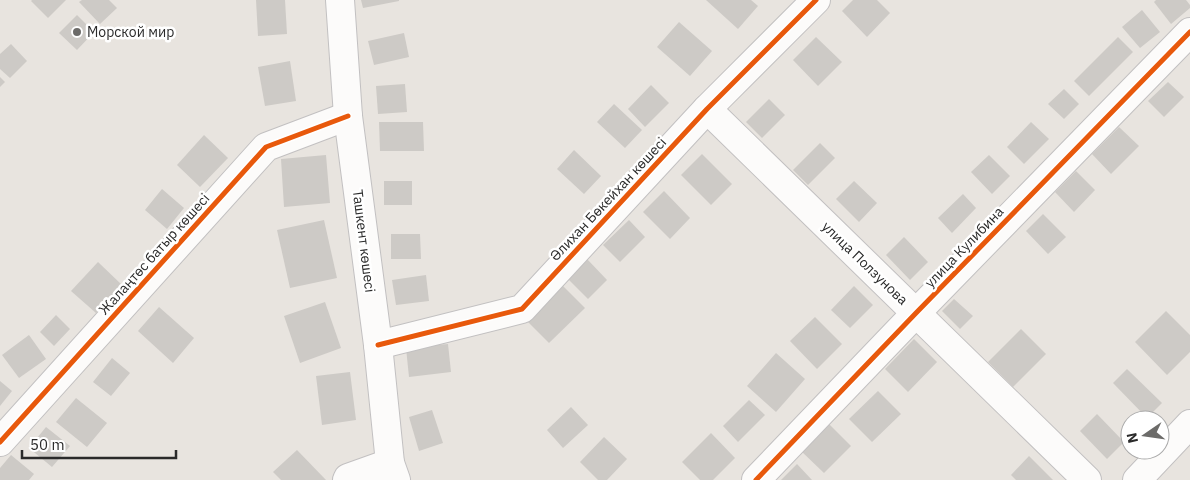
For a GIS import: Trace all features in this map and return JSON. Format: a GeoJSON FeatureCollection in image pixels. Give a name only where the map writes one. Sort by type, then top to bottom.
{"type":"FeatureCollection","features":[{"type":"Feature","properties":{"kind":"street","name":"Ташкент көшесі"},"geometry":{"type":"LineString","coordinates":[[340,0],[348,116],[393,472]]}},
{"type":"Feature","properties":{"kind":"street","name":"Әлихан Бөкейхан көшесі"},"geometry":{"type":"LineString","coordinates":[[378,345],[522,309],[707,110],[816,0]]}},
{"type":"Feature","properties":{"kind":"street","name":"улица Кулибина"},"geometry":{"type":"LineString","coordinates":[[756,480],[1190,32]]}},
{"type":"Feature","properties":{"kind":"street","name":"улица Ползунова"},"geometry":{"type":"LineString","coordinates":[[707,110],[1087,480]]}},
{"type":"Feature","properties":{"kind":"street","name":"Жалаңтөс батыр көшесі"},"geometry":{"type":"LineString","coordinates":[[0,442],[266,147],[348,116]]}},
{"type":"Feature","properties":{"kind":"street"},"geometry":{"type":"LineString","coordinates":[[1137,480],[1190,424]]}},
{"type":"Feature","properties":{"kind":"street"},"geometry":{"type":"LineString","coordinates":[[347,480],[348,478],[393,472]]}},
{"type":"Feature","properties":{"kind":"building"},"geometry":{"type":"Polygon","coordinates":[[[32,0],[66,0],[48,18],[32,0]]]}},
{"type":"Feature","properties":{"kind":"building"},"geometry":{"type":"Polygon","coordinates":[[[82,0],[109,0],[117,8],[100,24],[79,2],[82,0]]]}},
{"type":"Feature","properties":{"kind":"building"},"geometry":{"type":"Polygon","coordinates":[[[256,0],[285,0],[287,34],[258,36],[256,0]]]}},
{"type":"Feature","properties":{"kind":"building"},"geometry":{"type":"Polygon","coordinates":[[[361,0],[399,0],[399,1],[363,8],[361,0]]]}},
{"type":"Feature","properties":{"kind":"building"},"geometry":{"type":"Polygon","coordinates":[[[706,0],[751,0],[758,6],[738,29],[706,0]]]}},
{"type":"Feature","properties":{"kind":"building"},"geometry":{"type":"Polygon","coordinates":[[[853,0],[877,0],[890,13],[867,37],[842,11],[853,0]]]}},
{"type":"Feature","properties":{"kind":"building"},"geometry":{"type":"Polygon","coordinates":[[[1156,0],[1186,0],[1190,8],[1171,24],[1154,2],[1156,0]]]}},
{"type":"Feature","properties":{"kind":"building"},"geometry":{"type":"Polygon","coordinates":[[[1142,10],[1160,32],[1140,48],[1122,27],[1142,10]]]}},
{"type":"Feature","properties":{"kind":"building","name":"Морской мир"},"geometry":{"type":"Polygon","coordinates":[[[77,15],[94,32],[77,50],[59,33],[77,15]]]}},
{"type":"Feature","properties":{"kind":"building"},"geometry":{"type":"Polygon","coordinates":[[[679,22],[712,51],[690,76],[657,47],[679,22]]]}},
{"type":"Feature","properties":{"kind":"building"},"geometry":{"type":"Polygon","coordinates":[[[404,33],[409,57],[374,65],[368,41],[404,33]]]}},
{"type":"Feature","properties":{"kind":"building"},"geometry":{"type":"Polygon","coordinates":[[[816,37],[842,62],[818,86],[793,60],[816,37]]]}},
{"type":"Feature","properties":{"kind":"building"},"geometry":{"type":"Polygon","coordinates":[[[1118,37],[1133,52],[1089,96],[1074,81],[1118,37]]]}},
{"type":"Feature","properties":{"kind":"building"},"geometry":{"type":"Polygon","coordinates":[[[11,44],[27,61],[10,78],[0,69],[0,54],[11,44]]]}},
{"type":"Feature","properties":{"kind":"building"},"geometry":{"type":"Polygon","coordinates":[[[290,61],[296,101],[265,106],[258,67],[290,61]]]}},
{"type":"Feature","properties":{"kind":"building"},"geometry":{"type":"Polygon","coordinates":[[[0,77],[5,82],[0,87],[0,77]]]}},
{"type":"Feature","properties":{"kind":"building"},"geometry":{"type":"Polygon","coordinates":[[[1168,82],[1184,97],[1164,117],[1148,101],[1168,82]]]}},
{"type":"Feature","properties":{"kind":"building"},"geometry":{"type":"Polygon","coordinates":[[[405,84],[407,112],[378,114],[376,86],[405,84]]]}},
{"type":"Feature","properties":{"kind":"building"},"geometry":{"type":"Polygon","coordinates":[[[651,85],[669,103],[645,127],[628,109],[651,85]]]}},
{"type":"Feature","properties":{"kind":"building"},"geometry":{"type":"Polygon","coordinates":[[[1064,89],[1079,104],[1064,119],[1048,104],[1064,89]]]}},
{"type":"Feature","properties":{"kind":"building"},"geometry":{"type":"Polygon","coordinates":[[[769,99],[785,115],[762,138],[746,122],[769,99]]]}},
{"type":"Feature","properties":{"kind":"building"},"geometry":{"type":"Polygon","coordinates":[[[614,104],[642,130],[625,148],[597,122],[614,104]]]}},
{"type":"Feature","properties":{"kind":"building"},"geometry":{"type":"Polygon","coordinates":[[[379,122],[423,122],[424,151],[380,151],[379,122]]]}},
{"type":"Feature","properties":{"kind":"building"},"geometry":{"type":"Polygon","coordinates":[[[1031,122],[1049,139],[1024,164],[1007,147],[1031,122]]]}},
{"type":"Feature","properties":{"kind":"building"},"geometry":{"type":"Polygon","coordinates":[[[1119,127],[1139,146],[1111,174],[1092,154],[1119,127]]]}},
{"type":"Feature","properties":{"kind":"building"},"geometry":{"type":"Polygon","coordinates":[[[204,135],[228,158],[200,187],[177,165],[204,135]]]}},
{"type":"Feature","properties":{"kind":"building"},"geometry":{"type":"Polygon","coordinates":[[[820,143],[835,158],[808,185],[793,170],[820,143]]]}},
{"type":"Feature","properties":{"kind":"building"},"geometry":{"type":"Polygon","coordinates":[[[574,150],[601,176],[584,194],[557,169],[574,150]]]}},
{"type":"Feature","properties":{"kind":"building"},"geometry":{"type":"Polygon","coordinates":[[[702,154],[732,184],[711,205],[681,175],[702,154]]]}},
{"type":"Feature","properties":{"kind":"building"},"geometry":{"type":"Polygon","coordinates":[[[326,155],[330,203],[284,207],[281,159],[326,155]]]}},
{"type":"Feature","properties":{"kind":"building"},"geometry":{"type":"Polygon","coordinates":[[[989,155],[1010,176],[992,194],[971,172],[989,155]]]}},
{"type":"Feature","properties":{"kind":"building"},"geometry":{"type":"Polygon","coordinates":[[[1076,171],[1095,190],[1074,212],[1055,192],[1076,171]]]}},
{"type":"Feature","properties":{"kind":"building"},"geometry":{"type":"Polygon","coordinates":[[[384,181],[412,181],[412,205],[384,205],[384,181]]]}},
{"type":"Feature","properties":{"kind":"building"},"geometry":{"type":"Polygon","coordinates":[[[854,181],[877,203],[859,222],[836,199],[854,181]]]}},
{"type":"Feature","properties":{"kind":"building"},"geometry":{"type":"Polygon","coordinates":[[[162,189],[184,208],[167,229],[145,210],[162,189]]]}},
{"type":"Feature","properties":{"kind":"building"},"geometry":{"type":"Polygon","coordinates":[[[664,191],[690,218],[670,239],[643,212],[664,191]]]}},
{"type":"Feature","properties":{"kind":"building"},"geometry":{"type":"Polygon","coordinates":[[[963,194],[976,208],[952,233],[938,218],[963,194]]]}},
{"type":"Feature","properties":{"kind":"building"},"geometry":{"type":"Polygon","coordinates":[[[1043,214],[1066,237],[1048,254],[1026,231],[1043,214]]]}},
{"type":"Feature","properties":{"kind":"building"},"geometry":{"type":"Polygon","coordinates":[[[324,220],[337,278],[290,288],[277,230],[324,220]]]}},
{"type":"Feature","properties":{"kind":"building"},"geometry":{"type":"Polygon","coordinates":[[[629,220],[645,237],[620,262],[603,245],[629,220]]]}},
{"type":"Feature","properties":{"kind":"building"},"geometry":{"type":"Polygon","coordinates":[[[391,234],[420,234],[421,259],[391,259],[391,234]]]}},
{"type":"Feature","properties":{"kind":"building"},"geometry":{"type":"Polygon","coordinates":[[[904,237],[928,262],[910,280],[886,255],[904,237]]]}},
{"type":"Feature","properties":{"kind":"building"},"geometry":{"type":"Polygon","coordinates":[[[587,259],[607,280],[588,299],[567,278],[587,259]]]}},
{"type":"Feature","properties":{"kind":"building"},"geometry":{"type":"Polygon","coordinates":[[[98,262],[122,285],[96,313],[71,291],[98,262]]]}},
{"type":"Feature","properties":{"kind":"building"},"geometry":{"type":"Polygon","coordinates":[[[426,275],[429,301],[396,305],[392,280],[426,275]]]}},
{"type":"Feature","properties":{"kind":"building"},"geometry":{"type":"Polygon","coordinates":[[[563,286],[585,308],[549,343],[527,321],[563,286]]]}},
{"type":"Feature","properties":{"kind":"building"},"geometry":{"type":"Polygon","coordinates":[[[854,286],[873,305],[850,328],[831,310],[854,286]]]}},
{"type":"Feature","properties":{"kind":"building"},"geometry":{"type":"Polygon","coordinates":[[[954,299],[973,316],[960,329],[942,311],[954,299]]]}},
{"type":"Feature","properties":{"kind":"building"},"geometry":{"type":"Polygon","coordinates":[[[325,302],[341,348],[300,363],[284,316],[325,302]]]}},
{"type":"Feature","properties":{"kind":"building"},"geometry":{"type":"Polygon","coordinates":[[[159,307],[194,338],[173,363],[138,331],[159,307]]]}},
{"type":"Feature","properties":{"kind":"building"},"geometry":{"type":"Polygon","coordinates":[[[1166,311],[1190,335],[1190,352],[1167,375],[1135,342],[1166,311]]]}},
{"type":"Feature","properties":{"kind":"building"},"geometry":{"type":"Polygon","coordinates":[[[56,315],[70,329],[54,346],[40,332],[56,315]]]}},
{"type":"Feature","properties":{"kind":"building"},"geometry":{"type":"Polygon","coordinates":[[[815,317],[842,344],[817,369],[790,341],[815,317]]]}},
{"type":"Feature","properties":{"kind":"building"},"geometry":{"type":"Polygon","coordinates":[[[1021,329],[1046,354],[1013,387],[988,362],[1021,329]]]}},
{"type":"Feature","properties":{"kind":"building"},"geometry":{"type":"Polygon","coordinates":[[[29,335],[46,359],[19,378],[2,355],[29,335]]]}},
{"type":"Feature","properties":{"kind":"building"},"geometry":{"type":"Polygon","coordinates":[[[914,339],[937,362],[908,392],[885,369],[914,339]]]}},
{"type":"Feature","properties":{"kind":"building"},"geometry":{"type":"Polygon","coordinates":[[[448,344],[451,372],[409,377],[406,348],[448,344]]]}},
{"type":"Feature","properties":{"kind":"building"},"geometry":{"type":"Polygon","coordinates":[[[776,353],[805,379],[776,412],[747,386],[776,353]]]}},
{"type":"Feature","properties":{"kind":"building"},"geometry":{"type":"Polygon","coordinates":[[[112,358],[130,373],[111,396],[93,382],[112,358]]]}},
{"type":"Feature","properties":{"kind":"building"},"geometry":{"type":"Polygon","coordinates":[[[1127,369],[1162,403],[1155,410],[1139,410],[1113,383],[1127,369]]]}},
{"type":"Feature","properties":{"kind":"building"},"geometry":{"type":"Polygon","coordinates":[[[350,372],[356,420],[322,425],[316,376],[350,372]]]}},
{"type":"Feature","properties":{"kind":"building"},"geometry":{"type":"Polygon","coordinates":[[[0,381],[12,391],[0,406],[0,381]]]}},
{"type":"Feature","properties":{"kind":"building"},"geometry":{"type":"Polygon","coordinates":[[[878,391],[901,414],[872,442],[849,419],[878,391]]]}},
{"type":"Feature","properties":{"kind":"building"},"geometry":{"type":"Polygon","coordinates":[[[76,398],[107,423],[87,447],[56,422],[76,398]]]}},
{"type":"Feature","properties":{"kind":"building"},"geometry":{"type":"Polygon","coordinates":[[[749,400],[765,415],[738,442],[723,426],[749,400]]]}},
{"type":"Feature","properties":{"kind":"building"},"geometry":{"type":"Polygon","coordinates":[[[571,407],[588,425],[563,448],[547,430],[571,407]]]}},
{"type":"Feature","properties":{"kind":"building"},"geometry":{"type":"Polygon","coordinates":[[[432,410],[443,443],[419,451],[409,417],[432,410]]]}},
{"type":"Feature","properties":{"kind":"building"},"geometry":{"type":"Polygon","coordinates":[[[1097,414],[1120,438],[1120,446],[1107,459],[1080,431],[1097,414]]]}},
{"type":"Feature","properties":{"kind":"building"},"geometry":{"type":"Polygon","coordinates":[[[826,421],[851,446],[824,473],[799,449],[826,421]]]}},
{"type":"Feature","properties":{"kind":"building"},"geometry":{"type":"Polygon","coordinates":[[[46,427],[70,446],[52,467],[29,448],[46,427]]]}},
{"type":"Feature","properties":{"kind":"building"},"geometry":{"type":"Polygon","coordinates":[[[711,433],[735,458],[713,480],[700,480],[682,462],[711,433]]]}},
{"type":"Feature","properties":{"kind":"building"},"geometry":{"type":"Polygon","coordinates":[[[604,437],[627,459],[607,480],[598,480],[580,462],[604,437]]]}},
{"type":"Feature","properties":{"kind":"building"},"geometry":{"type":"Polygon","coordinates":[[[297,450],[326,480],[281,480],[273,472],[297,450]]]}},
{"type":"Feature","properties":{"kind":"building"},"geometry":{"type":"Polygon","coordinates":[[[11,455],[34,474],[29,480],[0,480],[0,468],[11,455]]]}},
{"type":"Feature","properties":{"kind":"building"},"geometry":{"type":"Polygon","coordinates":[[[1029,456],[1053,480],[1016,480],[1011,475],[1029,456]]]}},
{"type":"Feature","properties":{"kind":"building"},"geometry":{"type":"Polygon","coordinates":[[[797,464],[812,480],[781,480],[797,464]]]}},
{"type":"Feature","properties":{"kind":"cycle path"},"geometry":{"type":"LineString","coordinates":[[378,345],[522,309],[707,109],[816,0]]}},
{"type":"Feature","properties":{"kind":"cycle path"},"geometry":{"type":"LineString","coordinates":[[756,480],[1190,32]]}},
{"type":"Feature","properties":{"kind":"cycle path"},"geometry":{"type":"LineString","coordinates":[[0,442],[266,147],[348,116]]}},
{"type":"Feature","properties":{"kind":"place","name":"Морской мир"},"geometry":{"type":"Point","coordinates":[77,32]}}]}
